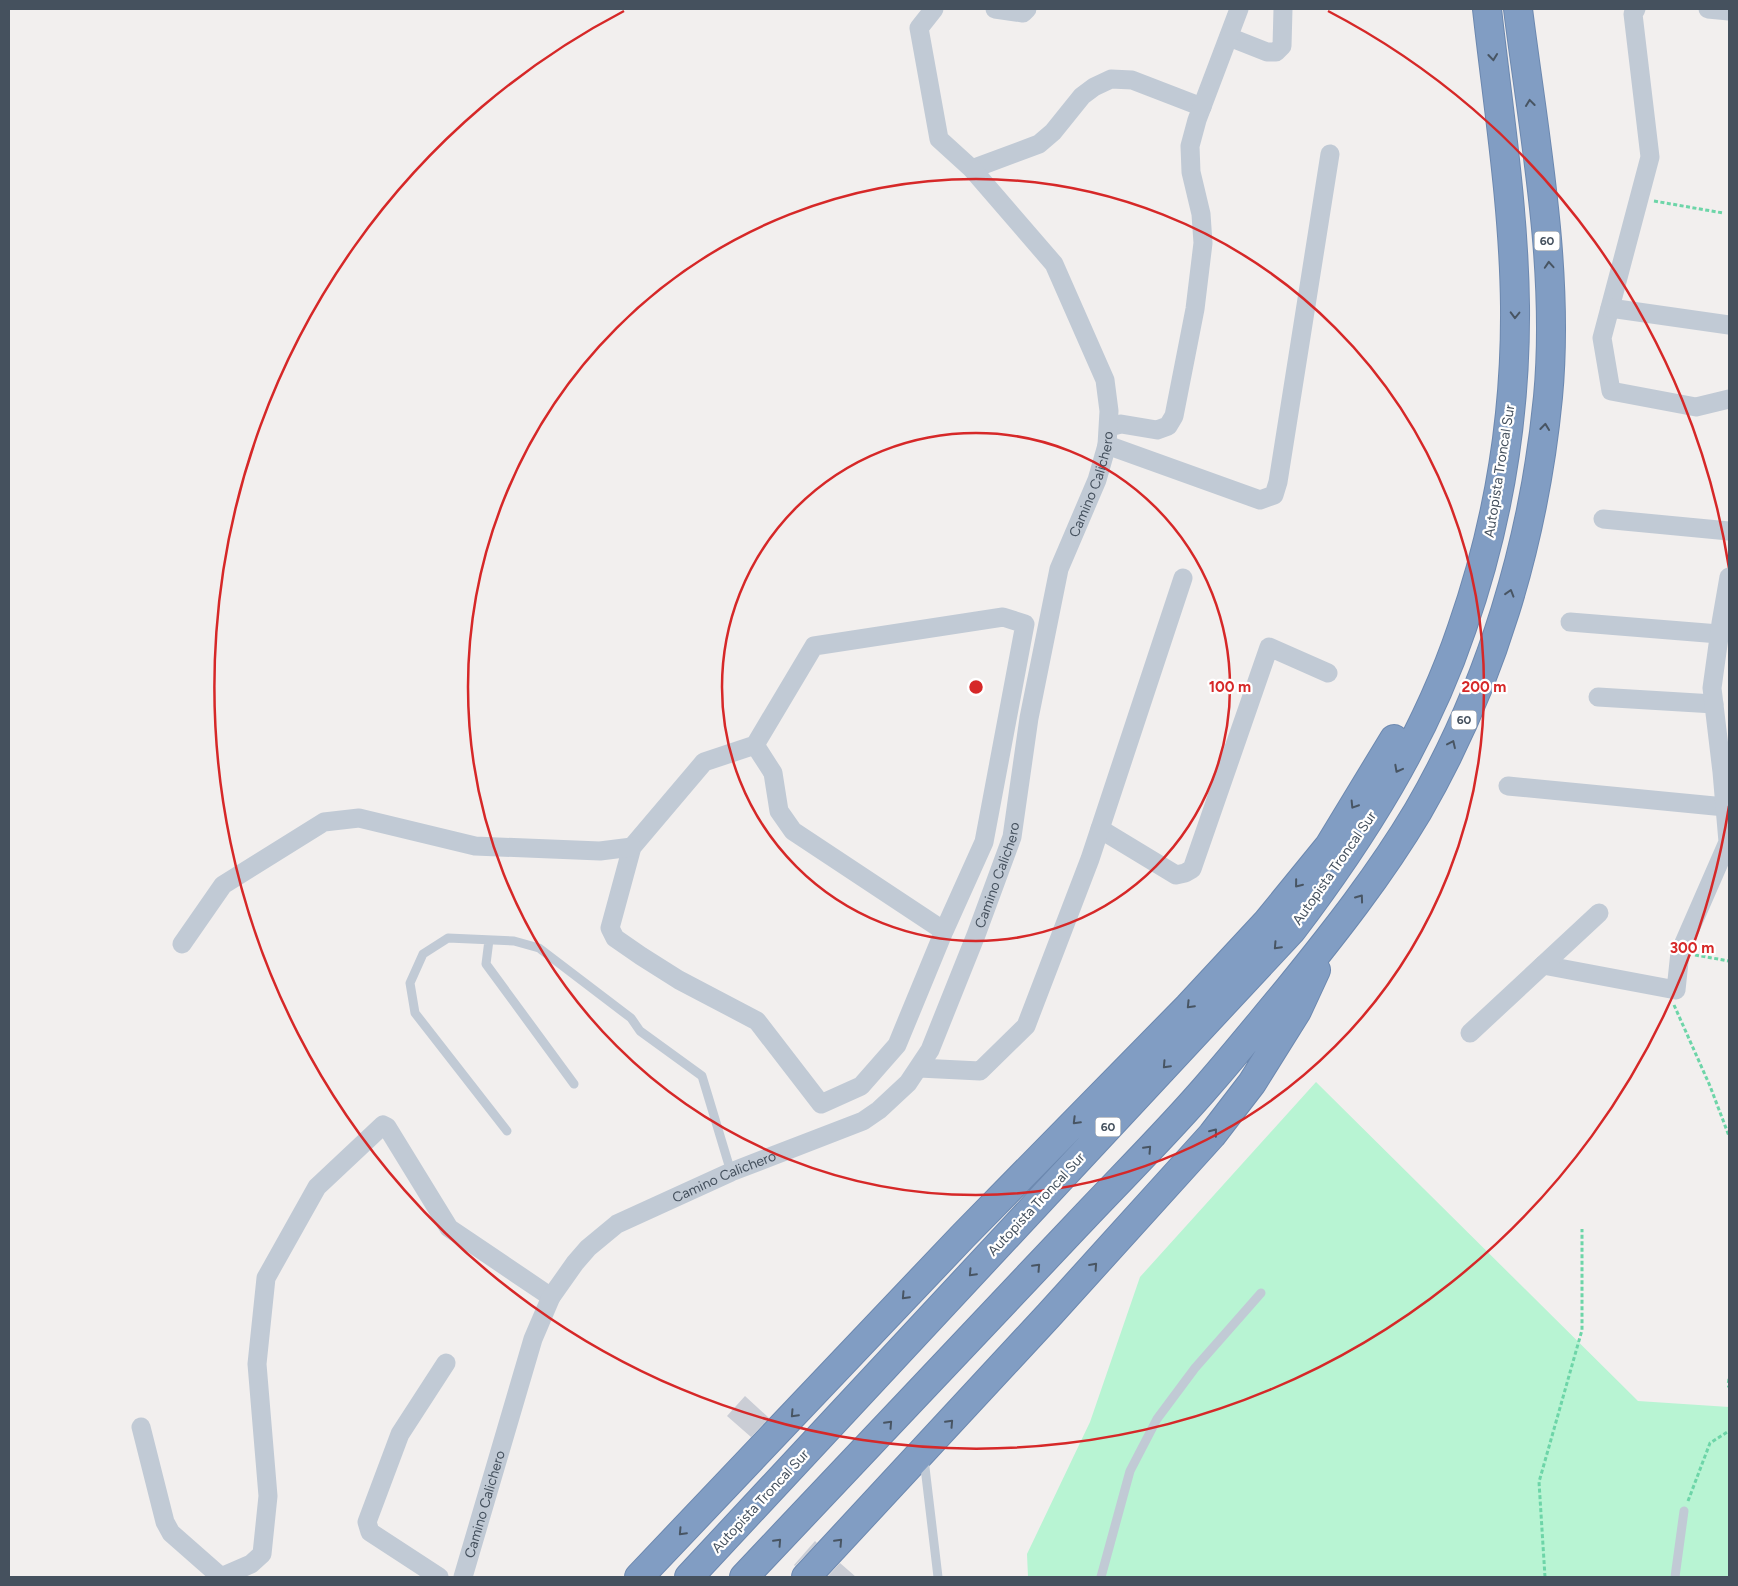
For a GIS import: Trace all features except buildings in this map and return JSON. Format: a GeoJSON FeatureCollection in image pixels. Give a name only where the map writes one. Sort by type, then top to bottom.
{"type":"FeatureCollection","features":[{"type":"Feature","properties":{"kind":"highway","name":"Autopista Troncal Sur"},"geometry":{"type":"LineString","coordinates":[[689,1577],[1292,930],[1345,858],[1391,781],[1430,707],[1462,630],[1481,566],[1498,493],[1506,446],[1514,353],[1513,251],[1487,9]]}},
{"type":"Feature","properties":{"kind":"highway","name":"60"},"geometry":{"type":"LineString","coordinates":[[744,1577],[1208,1086],[1331,937],[1391,854],[1443,764],[1465,718],[1487,663],[1516,574],[1528,525],[1544,434],[1550,368],[1551,310],[1546,227],[1518,9]]}},
{"type":"Feature","properties":{"kind":"highway"},"geometry":{"type":"LineString","coordinates":[[639,1577],[963,1236],[1188,1007],[1267,922],[1329,846],[1462,630]]}},
{"type":"Feature","properties":{"kind":"highway"},"geometry":{"type":"LineString","coordinates":[[806,1577],[1049,1315],[1212,1135],[1252,1083],[1297,1011],[1331,937]]}},
{"type":"Feature","properties":{"kind":"street","name":"Camino Calichero"},"geometry":{"type":"LineString","coordinates":[[463,1577],[533,1339],[551,1297],[575,1262],[617,1224],[731,1172],[863,1121],[879,1110],[908,1084],[930,1050],[1012,837],[1029,718],[1059,569],[1097,480],[1108,436],[1109,411],[1105,380],[1054,264],[972,169],[939,139],[919,28],[934,9]]}},
{"type":"Feature","properties":{"kind":"street"},"geometry":{"type":"LineString","coordinates":[[995,9],[1023,13],[1028,9]]}},
{"type":"Feature","properties":{"kind":"street"},"geometry":{"type":"LineString","coordinates":[[1239,9],[1202,107],[1190,146],[1191,172],[1200,214],[1202,243],[1195,309],[1174,416],[1168,426],[1157,430],[1120,424],[1108,436],[1260,500],[1274,495],[1278,482],[1330,154]]}},
{"type":"Feature","properties":{"kind":"street"},"geometry":{"type":"LineString","coordinates":[[1229,37],[1267,52],[1276,52],[1282,46],[1284,9]]}},
{"type":"Feature","properties":{"kind":"street"},"geometry":{"type":"LineString","coordinates":[[1636,9],[1633,14],[1650,157],[1602,338],[1611,391],[1696,407],[1729,399]]}},
{"type":"Feature","properties":{"kind":"street"},"geometry":{"type":"LineString","coordinates":[[1708,9],[1729,11]]}},
{"type":"Feature","properties":{"kind":"street"},"geometry":{"type":"LineString","coordinates":[[972,169],[1039,144],[1053,132],[1082,96],[1094,87],[1111,79],[1132,80],[1202,107]]}},
{"type":"Feature","properties":{"kind":"street"},"geometry":{"type":"LineString","coordinates":[[1610,308],[1729,325]]}},
{"type":"Feature","properties":{"kind":"street"},"geometry":{"type":"LineString","coordinates":[[1603,519],[1729,531]]}},
{"type":"Feature","properties":{"kind":"street"},"geometry":{"type":"LineString","coordinates":[[1543,965],[1676,990],[1680,952],[1728,842],[1712,688],[1722,645],[1729,576]]}},
{"type":"Feature","properties":{"kind":"street"},"geometry":{"type":"LineString","coordinates":[[919,1068],[980,1071],[1026,1026],[1090,859],[1183,578]]}},
{"type":"Feature","properties":{"kind":"street"},"geometry":{"type":"LineString","coordinates":[[822,1104],[861,1086],[898,1045],[944,931],[984,842],[1025,624],[1004,617],[814,646],[755,745],[704,762],[632,847],[610,928],[615,938],[679,980],[757,1021],[822,1104],[834,1132]]}},
{"type":"Feature","properties":{"kind":"street"},"geometry":{"type":"LineString","coordinates":[[1570,622],[1722,645]]}},
{"type":"Feature","properties":{"kind":"street"},"geometry":{"type":"LineString","coordinates":[[1100,829],[1176,875],[1192,869],[1269,647],[1328,673]]}},
{"type":"Feature","properties":{"kind":"street"},"geometry":{"type":"LineString","coordinates":[[1598,697],[1714,704]]}},
{"type":"Feature","properties":{"kind":"street"},"geometry":{"type":"LineString","coordinates":[[755,745],[773,773],[779,812],[792,831],[944,931]]}},
{"type":"Feature","properties":{"kind":"street"},"geometry":{"type":"LineString","coordinates":[[1508,786],[1725,807]]}},
{"type":"Feature","properties":{"kind":"street"},"geometry":{"type":"LineString","coordinates":[[182,944],[223,885],[324,822],[359,818],[475,846],[600,851],[632,847]]}},
{"type":"Feature","properties":{"kind":"street"},"geometry":{"type":"LineString","coordinates":[[1470,1033],[1599,913]]}},
{"type":"Feature","properties":{"kind":"street"},"geometry":{"type":"LineString","coordinates":[[141,1427],[165,1522],[171,1533],[221,1577],[251,1564],[262,1554],[268,1496],[257,1364],[266,1278],[317,1187],[382,1125],[387,1128],[449,1228],[551,1297]]}},
{"type":"Feature","properties":{"kind":"street"},"geometry":{"type":"LineString","coordinates":[[439,1577],[370,1532],[367,1522],[400,1434],[446,1363]]}},
{"type":"Feature","properties":{"kind":"lane"},"geometry":{"type":"LineString","coordinates":[[508,1131],[415,1013],[410,983],[424,954],[448,938],[514,941],[539,948],[631,1018],[640,1031],[702,1076],[731,1172]]}},
{"type":"Feature","properties":{"kind":"lane"},"geometry":{"type":"LineString","coordinates":[[489,940],[486,964],[574,1084]]}},
{"type":"Feature","properties":{"kind":"lane"},"geometry":{"type":"LineString","coordinates":[[1101,1577],[1130,1471],[1157,1419],[1195,1368],[1261,1293]]}},
{"type":"Feature","properties":{"kind":"lane"},"geometry":{"type":"LineString","coordinates":[[923,1451],[938,1577]]}},
{"type":"Feature","properties":{"kind":"lane"},"geometry":{"type":"LineString","coordinates":[[1675,1577],[1684,1511]]}},
{"type":"Feature","properties":{"kind":"path"},"geometry":{"type":"LineString","coordinates":[[1639,198],[1723,212]]}},
{"type":"Feature","properties":{"kind":"path"},"geometry":{"type":"LineString","coordinates":[[1680,952],[1729,961]]}},
{"type":"Feature","properties":{"kind":"path"},"geometry":{"type":"LineString","coordinates":[[1676,990],[1674,1007],[1710,1086],[1729,1136]]}},
{"type":"Feature","properties":{"kind":"path"},"geometry":{"type":"LineString","coordinates":[[1545,1577],[1539,1482],[1582,1330],[1582,1229]]}},
{"type":"Feature","properties":{"kind":"path"},"geometry":{"type":"LineString","coordinates":[[1729,1379],[1729,1387]]}},
{"type":"Feature","properties":{"kind":"path"},"geometry":{"type":"LineString","coordinates":[[1684,1511],[1710,1443],[1729,1431]]}},
{"type":"Feature","properties":{"kind":"green space"},"geometry":{"type":"Polygon","coordinates":[[[1316,1082],[1638,1401],[1729,1407],[1729,1577],[1028,1577],[1027,1554],[1090,1422],[1140,1277],[1316,1082]]]}}]}
